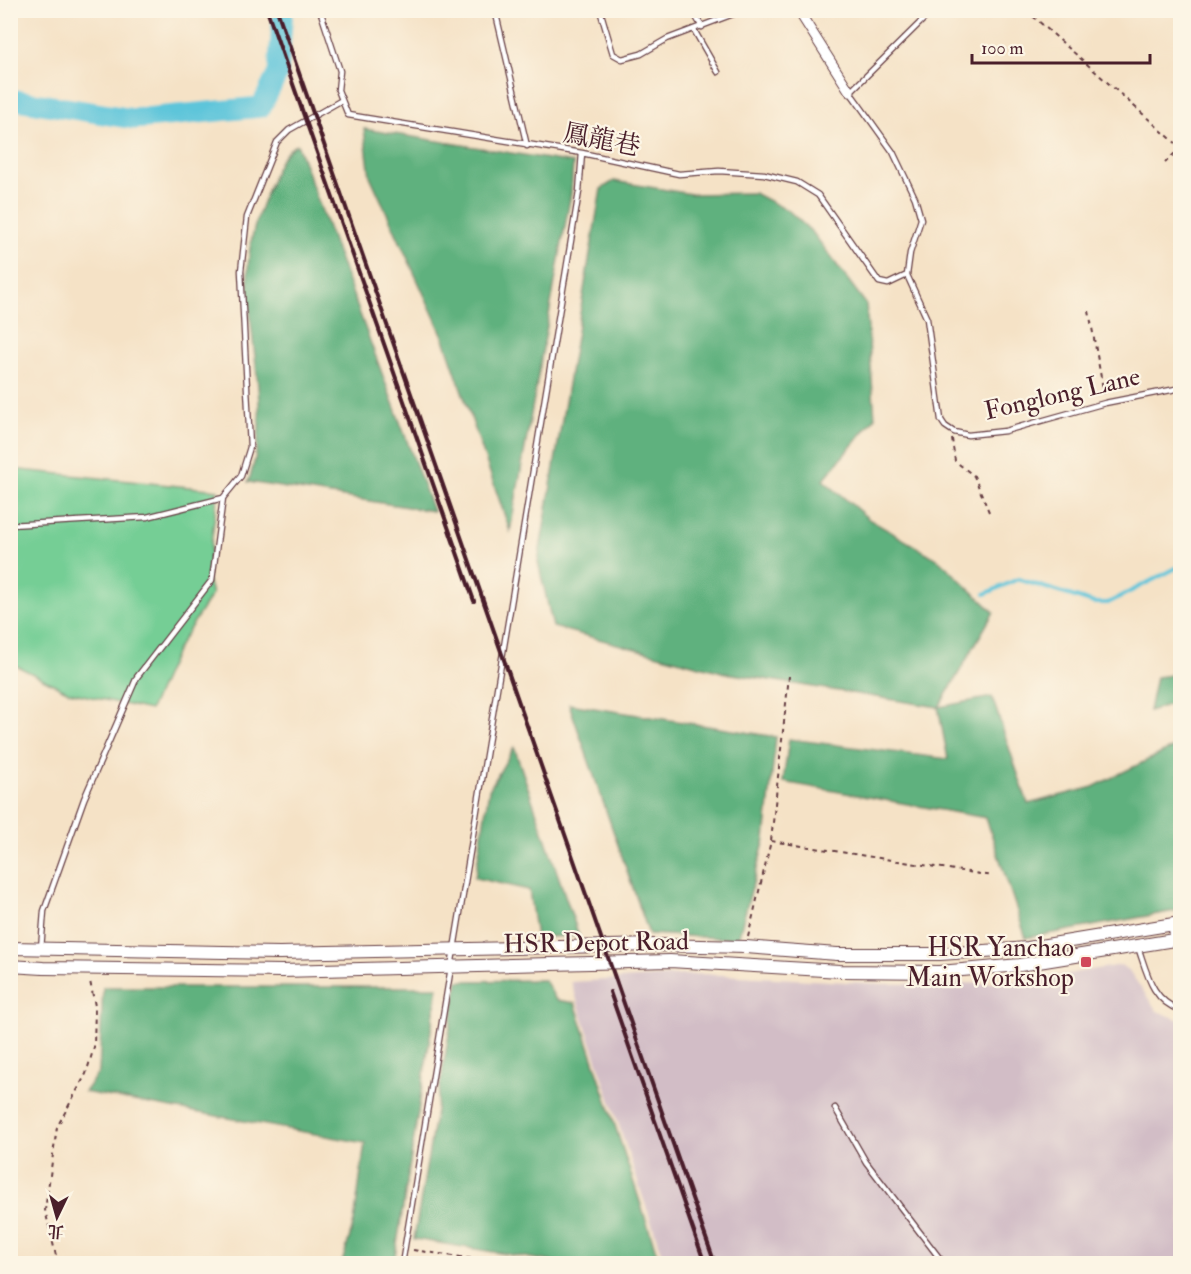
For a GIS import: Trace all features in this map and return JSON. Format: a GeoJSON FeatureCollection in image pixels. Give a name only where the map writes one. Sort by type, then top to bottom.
{"type":"FeatureCollection","features":[{"type":"Feature","properties":{"kind":"street"},"geometry":{"type":"LineString","coordinates":[[798,10],[850,92]]}},
{"type":"Feature","properties":{"kind":"street","name":"HSR Depot Road"},"geometry":{"type":"LineString","coordinates":[[10,948],[280,953],[454,952],[656,945],[746,947],[837,954],[940,954],[1028,948],[1175,924]]}},
{"type":"Feature","properties":{"kind":"street","name":"HSR Depot Road"},"geometry":{"type":"LineString","coordinates":[[10,966],[282,971],[670,961],[840,971],[939,972],[1020,965],[1177,939]]}},
{"type":"Feature","properties":{"kind":"lane"},"geometry":{"type":"LineString","coordinates":[[41,950],[44,911],[84,799],[137,677],[212,580],[223,498],[241,476],[250,447],[241,271],[247,217],[277,142],[289,129],[342,100],[338,90],[340,71],[320,10]]}},
{"type":"Feature","properties":{"kind":"lane"},"geometry":{"type":"LineString","coordinates":[[495,10],[527,146]]}},
{"type":"Feature","properties":{"kind":"lane"},"geometry":{"type":"LineString","coordinates":[[600,10],[613,54],[622,59],[641,54],[667,39],[744,10]]}},
{"type":"Feature","properties":{"kind":"lane"},"geometry":{"type":"LineString","coordinates":[[692,10],[702,27]]}},
{"type":"Feature","properties":{"kind":"lane"},"geometry":{"type":"LineString","coordinates":[[907,275],[921,219],[915,198],[893,152],[850,92],[933,10]]}},
{"type":"Feature","properties":{"kind":"lane"},"geometry":{"type":"LineString","coordinates":[[694,30],[718,72]]}},
{"type":"Feature","properties":{"kind":"lane","name":"鳳龍巷"},"geometry":{"type":"LineString","coordinates":[[342,100],[348,115],[527,146],[582,153],[679,174],[741,172],[764,174],[797,182],[818,195],[879,282],[888,284],[907,275]]}},
{"type":"Feature","properties":{"kind":"lane"},"geometry":{"type":"LineString","coordinates":[[402,1263],[579,192],[582,153]]}},
{"type":"Feature","properties":{"kind":"lane","name":"Fonglong Lane"},"geometry":{"type":"LineString","coordinates":[[907,275],[927,319],[941,420],[951,430],[968,435],[1005,431],[1105,403],[1176,388],[1180,390]]}},
{"type":"Feature","properties":{"kind":"lane"},"geometry":{"type":"LineString","coordinates":[[10,525],[147,517],[223,498]]}},
{"type":"Feature","properties":{"kind":"lane"},"geometry":{"type":"LineString","coordinates":[[1175,924],[1180,959]]}},
{"type":"Feature","properties":{"kind":"lane"},"geometry":{"type":"LineString","coordinates":[[1138,947],[1153,989],[1167,1006],[1180,1010]]}},
{"type":"Feature","properties":{"kind":"lane"},"geometry":{"type":"LineString","coordinates":[[835,1108],[866,1162],[944,1263]]}},
{"type":"Feature","properties":{"kind":"path"},"geometry":{"type":"LineString","coordinates":[[1026,10],[1180,147],[1166,163]]}},
{"type":"Feature","properties":{"kind":"path"},"geometry":{"type":"LineString","coordinates":[[1089,310],[1105,403]]}},
{"type":"Feature","properties":{"kind":"path"},"geometry":{"type":"LineString","coordinates":[[951,430],[955,461],[974,476],[989,512]]}},
{"type":"Feature","properties":{"kind":"path"},"geometry":{"type":"LineString","coordinates":[[746,947],[771,841],[789,676]]}},
{"type":"Feature","properties":{"kind":"path"},"geometry":{"type":"LineString","coordinates":[[771,841],[993,876]]}},
{"type":"Feature","properties":{"kind":"path"},"geometry":{"type":"LineString","coordinates":[[58,1263],[45,1210],[57,1127],[86,1074],[94,1047],[96,1027],[91,982],[79,967]]}},
{"type":"Feature","properties":{"kind":"path"},"geometry":{"type":"LineString","coordinates":[[404,1249],[508,1263]]}},
{"type":"Feature","properties":{"kind":"shaded area"},"geometry":{"type":"Polygon","coordinates":[[[1121,965],[1130,972],[1157,1011],[1180,1020],[1180,1263],[665,1263],[571,982],[703,974],[883,984],[989,983],[1032,980],[1121,965]]]}},
{"type":"Feature","properties":{"kind":"green space"},"geometry":{"type":"Polygon","coordinates":[[[364,129],[573,163],[571,193],[510,531],[443,336],[370,176],[364,129]]]}},
{"type":"Feature","properties":{"kind":"green space"},"geometry":{"type":"Polygon","coordinates":[[[297,144],[433,511],[248,482],[259,431],[257,378],[249,299],[250,249],[258,217],[277,167],[287,152],[297,144]]]}},
{"type":"Feature","properties":{"kind":"green space"},"geometry":{"type":"Polygon","coordinates":[[[614,181],[691,194],[754,193],[789,211],[813,233],[866,304],[875,418],[823,480],[870,520],[939,560],[994,612],[939,707],[992,697],[1028,804],[1093,787],[1180,744],[1180,910],[1026,938],[986,818],[783,782],[789,739],[948,759],[938,707],[726,673],[553,627],[538,562],[601,189],[614,181]]]}},
{"type":"Feature","properties":{"kind":"green space"},"geometry":{"type":"Polygon","coordinates":[[[11,469],[218,490],[207,576],[212,594],[178,647],[150,710],[69,692],[11,663],[11,469]]]}},
{"type":"Feature","properties":{"kind":"green space"},"geometry":{"type":"Polygon","coordinates":[[[1180,674],[1180,701],[1149,711],[1156,677],[1180,674]]]}},
{"type":"Feature","properties":{"kind":"green space"},"geometry":{"type":"Polygon","coordinates":[[[569,704],[776,737],[765,839],[738,939],[649,934],[569,704]]]}},
{"type":"Feature","properties":{"kind":"green space"},"geometry":{"type":"Polygon","coordinates":[[[514,747],[579,936],[536,937],[529,890],[475,878],[489,790],[514,747]]]}},
{"type":"Feature","properties":{"kind":"green space"},"geometry":{"type":"Polygon","coordinates":[[[545,980],[556,1000],[575,1003],[660,1263],[561,1263],[414,1239],[458,981],[545,980]]]}},
{"type":"Feature","properties":{"kind":"green space"},"geometry":{"type":"Polygon","coordinates":[[[103,987],[438,987],[394,1263],[342,1263],[354,1222],[365,1143],[84,1092],[99,1072],[103,987]]]}},
{"type":"Feature","properties":{"kind":"waterway"},"geometry":{"type":"LineString","coordinates":[[10,99],[134,119],[261,107],[278,73],[283,10]]}},
{"type":"Feature","properties":{"kind":"waterway"},"geometry":{"type":"LineString","coordinates":[[985,594],[1018,579],[1094,603],[1108,603],[1180,566]]}},
{"type":"Feature","properties":{"kind":"railway"},"geometry":{"type":"LineString","coordinates":[[267,10],[474,601]]}},
{"type":"Feature","properties":{"kind":"railway"},"geometry":{"type":"LineString","coordinates":[[277,10],[715,1264]]}},
{"type":"Feature","properties":{"kind":"railway"},"geometry":{"type":"LineString","coordinates":[[610,992],[705,1264]]}},
{"type":"Feature","properties":{"kind":"place","name":"HSR Yanchao Main Workshop"},"geometry":{"type":"Point","coordinates":[1086,962]}}]}
